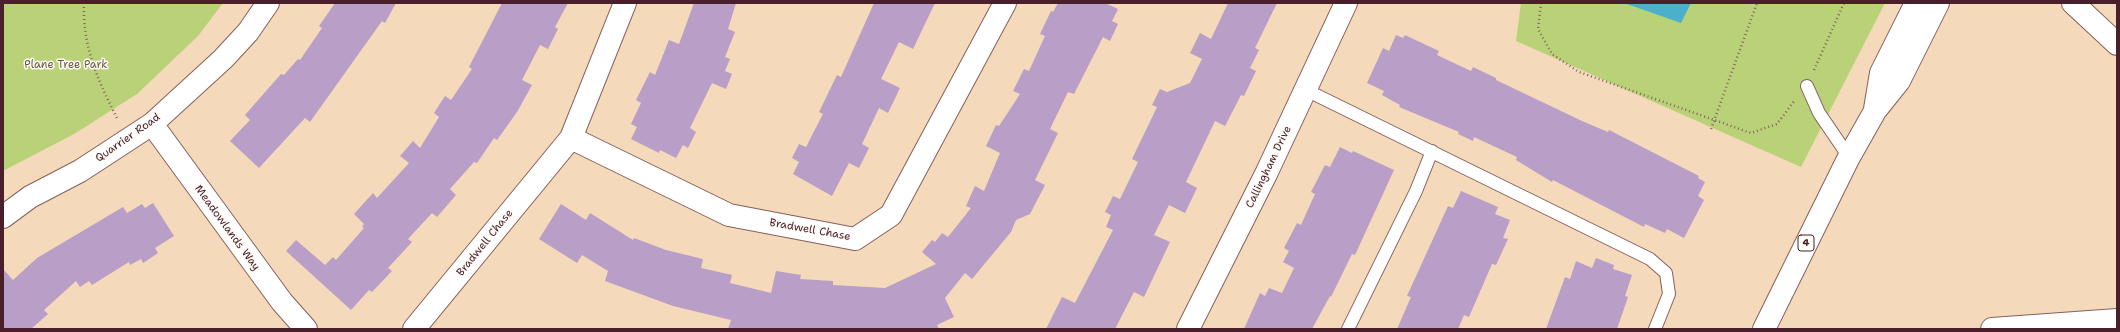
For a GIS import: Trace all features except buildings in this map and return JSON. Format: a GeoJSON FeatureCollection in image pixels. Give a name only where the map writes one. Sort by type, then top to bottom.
{"type":"FeatureCollection","features":[{"type":"Feature","properties":{"kind":"street","name":"Quarrier Road"},"geometry":{"type":"LineString","coordinates":[[3,217],[30,198],[80,170],[152,124],[223,59],[248,32],[268,3]]}},
{"type":"Feature","properties":{"kind":"street","name":"Bradwell Chase"},"geometry":{"type":"LineString","coordinates":[[414,329],[571,138],[626,3]]}},
{"type":"Feature","properties":{"kind":"street","name":"Bradwell Chase"},"geometry":{"type":"LineString","coordinates":[[571,138],[729,215],[855,238],[891,215],[1005,3]]}},
{"type":"Feature","properties":{"kind":"street","name":"Callingham Drive"},"geometry":{"type":"LineString","coordinates":[[1188,329],[1266,174],[1346,3]]}},
{"type":"Feature","properties":{"kind":"street","name":"4"},"geometry":{"type":"LineString","coordinates":[[1764,329],[1849,157],[1875,111],[1881,73],[1916,3]]}},
{"type":"Feature","properties":{"kind":"street"},"geometry":{"type":"LineString","coordinates":[[1875,111],[1899,82],[1938,3]]}},
{"type":"Feature","properties":{"kind":"street"},"geometry":{"type":"LineString","coordinates":[[2073,3],[2115,38]]}},
{"type":"Feature","properties":{"kind":"street","name":"Meadowlands Way"},"geometry":{"type":"LineString","coordinates":[[152,124],[282,302],[306,329]]}},
{"type":"Feature","properties":{"kind":"street"},"geometry":{"type":"LineString","coordinates":[[1992,329],[2117,320]]}},
{"type":"Feature","properties":{"kind":"lane"},"geometry":{"type":"LineString","coordinates":[[1807,86],[1818,113],[1849,157]]}},
{"type":"Feature","properties":{"kind":"lane"},"geometry":{"type":"LineString","coordinates":[[1306,90],[1650,259],[1666,273],[1669,294],[1655,329]]}},
{"type":"Feature","properties":{"kind":"lane"},"geometry":{"type":"LineString","coordinates":[[1348,329],[1416,191],[1432,151]]}},
{"type":"Feature","properties":{"kind":"path"},"geometry":{"type":"LineString","coordinates":[[84,3],[83,16],[88,49],[98,81],[118,118]]}},
{"type":"Feature","properties":{"kind":"path"},"geometry":{"type":"LineString","coordinates":[[1541,3],[1538,28],[1552,54],[1579,72],[1750,133],[1777,124],[1807,86],[1844,3]]}},
{"type":"Feature","properties":{"kind":"path"},"geometry":{"type":"LineString","coordinates":[[1711,129],[1757,3]]}},
{"type":"Feature","properties":{"kind":"green space","name":"Plane Tree Park"},"geometry":{"type":"Polygon","coordinates":[[[3,3],[223,3],[198,36],[137,94],[74,134],[3,171],[3,3]]]}},
{"type":"Feature","properties":{"kind":"green space"},"geometry":{"type":"Polygon","coordinates":[[[1521,3],[1885,3],[1801,167],[1516,41],[1521,3]]]}},
{"type":"Feature","properties":{"kind":"water"},"geometry":{"type":"Polygon","coordinates":[[[1624,3],[1691,3],[1681,23],[1624,3]]]}}]}
